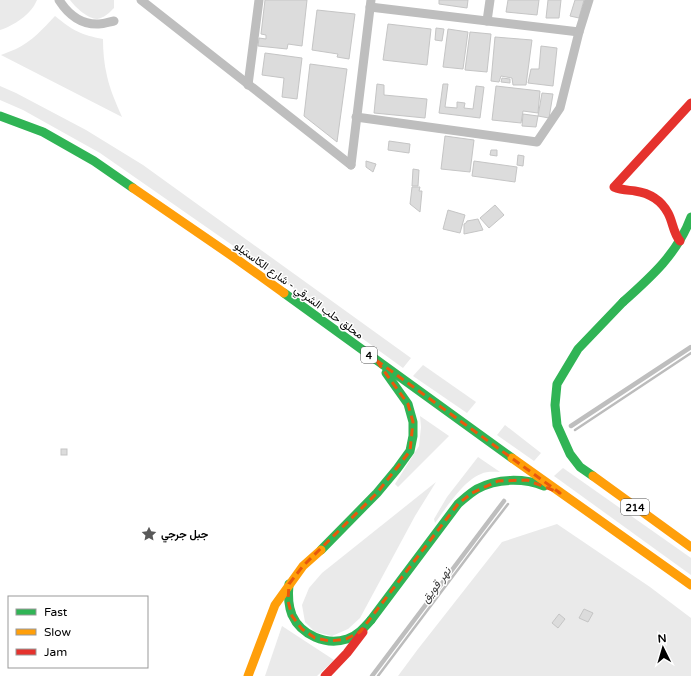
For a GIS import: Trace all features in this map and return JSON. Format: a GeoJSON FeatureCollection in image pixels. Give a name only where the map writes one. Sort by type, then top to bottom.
{"type":"FeatureCollection","features":[{"type":"Feature","properties":{"kind":"main road"},"geometry":{"type":"LineString","coordinates":[[691,103],[614,187],[620,190],[635,191],[646,194],[656,199],[668,211],[675,233],[680,241],[691,217]]}},
{"type":"Feature","properties":{"kind":"main road","name":"محلق حلب الشرقي - شارع الكاستيلو"},"geometry":{"type":"LineString","coordinates":[[0,116],[43,132],[94,161],[235,258],[560,493],[691,585]]}},
{"type":"Feature","properties":{"kind":"main road","name":"214"},"geometry":{"type":"LineString","coordinates":[[680,241],[651,277],[623,302],[578,349],[557,384],[555,405],[558,425],[566,446],[580,467],[691,546]]}},
{"type":"Feature","properties":{"kind":"main road"},"geometry":{"type":"LineString","coordinates":[[248,676],[275,605],[289,584],[303,566],[378,493],[410,451],[413,436],[413,422],[408,404],[376,360]]}},
{"type":"Feature","properties":{"kind":"main road"},"geometry":{"type":"LineString","coordinates":[[325,676],[360,637],[371,620],[458,504],[472,493],[485,485],[498,481],[527,480],[560,493]]}},
{"type":"Feature","properties":{"kind":"main road"},"geometry":{"type":"LineString","coordinates":[[289,584],[288,601],[292,616],[302,629],[315,638],[330,641],[346,639],[360,632],[371,620]]}},
{"type":"Feature","properties":{"kind":"street"},"geometry":{"type":"LineString","coordinates":[[59,0],[69,14],[83,22],[99,24],[114,20]]}},
{"type":"Feature","properties":{"kind":"street"},"geometry":{"type":"LineString","coordinates":[[141,0],[351,165],[371,3],[487,21],[579,32]]}},
{"type":"Feature","properties":{"kind":"street"},"geometry":{"type":"LineString","coordinates":[[248,85],[259,0]]}},
{"type":"Feature","properties":{"kind":"street"},"geometry":{"type":"LineString","coordinates":[[487,21],[490,0]]}},
{"type":"Feature","properties":{"kind":"street"},"geometry":{"type":"LineString","coordinates":[[356,117],[537,142],[560,108],[579,32],[589,0]]}},
{"type":"Feature","properties":{"kind":"lane"},"geometry":{"type":"LineString","coordinates":[[571,426],[691,347]]}},
{"type":"Feature","properties":{"kind":"lane"},"geometry":{"type":"LineString","coordinates":[[372,676],[504,501]]}},
{"type":"Feature","properties":{"kind":"highlighted area"},"geometry":{"type":"Polygon","coordinates":[[[376,360],[560,493],[527,480],[498,481],[472,493],[458,504],[360,632],[346,639],[330,641],[315,638],[302,629],[292,616],[288,601],[289,584],[303,566],[377,493],[410,451],[413,422],[408,404],[376,360]]]}},
{"type":"Feature","properties":{"kind":"shaded area"},"geometry":{"type":"Polygon","coordinates":[[[0,0],[37,0],[32,9],[24,17],[12,25],[0,30],[0,0]]]}},
{"type":"Feature","properties":{"kind":"shaded area"},"geometry":{"type":"Polygon","coordinates":[[[70,0],[114,0],[114,8],[102,18],[97,19],[82,12],[70,0]]]}},
{"type":"Feature","properties":{"kind":"shaded area"},"geometry":{"type":"Polygon","coordinates":[[[55,16],[77,31],[89,36],[103,39],[104,62],[108,81],[122,117],[1,55],[27,43],[55,16]]]}},
{"type":"Feature","properties":{"kind":"shaded area"},"geometry":{"type":"Polygon","coordinates":[[[0,86],[86,130],[143,165],[411,358],[403,368],[268,270],[100,153],[23,110],[0,100],[0,86]]]}},
{"type":"Feature","properties":{"kind":"shaded area"},"geometry":{"type":"Polygon","coordinates":[[[423,365],[476,402],[467,413],[413,376],[423,365]]]}},
{"type":"Feature","properties":{"kind":"shaded area"},"geometry":{"type":"Polygon","coordinates":[[[420,416],[449,436],[398,487],[395,484],[419,446],[421,427],[420,416]]]}},
{"type":"Feature","properties":{"kind":"shaded area"},"geometry":{"type":"Polygon","coordinates":[[[505,425],[541,453],[534,461],[497,435],[505,425]]]}},
{"type":"Feature","properties":{"kind":"shaded area"},"geometry":{"type":"Polygon","coordinates":[[[478,457],[500,472],[483,473],[468,482],[435,523],[434,519],[447,497],[478,457]]]}},
{"type":"Feature","properties":{"kind":"shaded area"},"geometry":{"type":"Polygon","coordinates":[[[563,468],[691,558],[691,575],[554,476],[563,468]]]}},
{"type":"Feature","properties":{"kind":"shaded area"},"geometry":{"type":"Polygon","coordinates":[[[436,482],[415,516],[360,618],[348,629],[332,636],[315,632],[305,622],[302,605],[309,588],[322,573],[436,482]]]}},
{"type":"Feature","properties":{"kind":"shaded area"},"geometry":{"type":"Polygon","coordinates":[[[557,524],[650,587],[691,618],[691,676],[398,676],[502,542],[557,524]]]}},
{"type":"Feature","properties":{"kind":"shaded area"},"geometry":{"type":"Polygon","coordinates":[[[282,626],[334,660],[317,676],[265,676],[282,626]]]}},
{"type":"Feature","properties":{"kind":"building"},"geometry":{"type":"Polygon","coordinates":[[[265,0],[307,0],[302,46],[288,44],[287,49],[258,46],[259,38],[266,39],[266,35],[261,34],[265,0]]]}},
{"type":"Feature","properties":{"kind":"building"},"geometry":{"type":"Polygon","coordinates":[[[439,0],[468,0],[467,8],[439,4],[439,0]]]}},
{"type":"Feature","properties":{"kind":"building"},"geometry":{"type":"Polygon","coordinates":[[[508,0],[539,0],[537,15],[506,12],[508,0]]]}},
{"type":"Feature","properties":{"kind":"building"},"geometry":{"type":"Polygon","coordinates":[[[548,0],[561,0],[559,18],[546,18],[548,0]]]}},
{"type":"Feature","properties":{"kind":"building"},"geometry":{"type":"Polygon","coordinates":[[[575,0],[584,0],[579,18],[570,16],[575,0]]]}},
{"type":"Feature","properties":{"kind":"building"},"geometry":{"type":"Polygon","coordinates":[[[317,10],[355,14],[349,59],[337,57],[338,54],[312,50],[317,10]]]}},
{"type":"Feature","properties":{"kind":"building"},"geometry":{"type":"Polygon","coordinates":[[[388,24],[431,29],[427,65],[383,60],[388,24]]]}},
{"type":"Feature","properties":{"kind":"building"},"geometry":{"type":"Polygon","coordinates":[[[436,28],[444,29],[442,41],[435,40],[436,28]]]}},
{"type":"Feature","properties":{"kind":"building"},"geometry":{"type":"Polygon","coordinates":[[[448,29],[468,32],[463,69],[443,67],[448,29]]]}},
{"type":"Feature","properties":{"kind":"building"},"geometry":{"type":"Polygon","coordinates":[[[470,32],[491,34],[487,72],[465,70],[470,32]]]}},
{"type":"Feature","properties":{"kind":"building"},"geometry":{"type":"Polygon","coordinates":[[[495,37],[532,40],[526,85],[513,85],[512,78],[501,76],[499,82],[491,81],[495,37]]]}},
{"type":"Feature","properties":{"kind":"building"},"geometry":{"type":"Polygon","coordinates":[[[541,46],[557,48],[553,86],[528,83],[531,69],[539,69],[541,46]]]}},
{"type":"Feature","properties":{"kind":"building"},"geometry":{"type":"Polygon","coordinates":[[[265,53],[302,58],[297,99],[282,97],[284,78],[262,75],[265,53]]]}},
{"type":"Feature","properties":{"kind":"building"},"geometry":{"type":"Polygon","coordinates":[[[310,64],[347,69],[337,142],[304,116],[310,64]]]}},
{"type":"Feature","properties":{"kind":"building"},"geometry":{"type":"Polygon","coordinates":[[[502,78],[510,79],[510,83],[501,82],[502,78]]]}},
{"type":"Feature","properties":{"kind":"building"},"geometry":{"type":"Polygon","coordinates":[[[377,84],[384,85],[384,95],[427,99],[425,118],[374,113],[377,84]]]}},
{"type":"Feature","properties":{"kind":"building"},"geometry":{"type":"Polygon","coordinates":[[[443,84],[448,84],[445,107],[457,108],[457,102],[465,103],[464,108],[473,109],[476,86],[484,87],[480,118],[439,113],[443,84]]]}},
{"type":"Feature","properties":{"kind":"building"},"geometry":{"type":"Polygon","coordinates":[[[496,86],[540,91],[538,113],[523,111],[521,123],[492,120],[496,86]]]}},
{"type":"Feature","properties":{"kind":"building"},"geometry":{"type":"Polygon","coordinates":[[[542,93],[553,94],[549,118],[538,116],[542,93]]]}},
{"type":"Feature","properties":{"kind":"building"},"geometry":{"type":"Polygon","coordinates":[[[523,114],[538,116],[536,127],[522,126],[523,114]]]}},
{"type":"Feature","properties":{"kind":"building"},"geometry":{"type":"Polygon","coordinates":[[[445,136],[474,140],[470,172],[441,169],[445,136]]]}},
{"type":"Feature","properties":{"kind":"building"},"geometry":{"type":"Polygon","coordinates":[[[389,141],[410,144],[409,153],[388,150],[389,141]]]}},
{"type":"Feature","properties":{"kind":"building"},"geometry":{"type":"Polygon","coordinates":[[[491,150],[497,150],[497,156],[490,155],[491,150]]]}},
{"type":"Feature","properties":{"kind":"building"},"geometry":{"type":"Polygon","coordinates":[[[518,155],[524,156],[523,166],[517,165],[518,155]]]}},
{"type":"Feature","properties":{"kind":"building"},"geometry":{"type":"Polygon","coordinates":[[[366,161],[376,164],[373,172],[366,167],[366,161]]]}},
{"type":"Feature","properties":{"kind":"building"},"geometry":{"type":"Polygon","coordinates":[[[474,161],[517,167],[515,182],[472,176],[474,161]]]}},
{"type":"Feature","properties":{"kind":"building"},"geometry":{"type":"Polygon","coordinates":[[[413,169],[419,170],[418,186],[412,186],[413,169]]]}},
{"type":"Feature","properties":{"kind":"building"},"geometry":{"type":"Polygon","coordinates":[[[412,187],[420,187],[419,191],[422,191],[420,212],[410,204],[412,187]]]}},
{"type":"Feature","properties":{"kind":"building"},"geometry":{"type":"Polygon","coordinates":[[[495,205],[504,215],[489,228],[480,218],[495,205]]]}},
{"type":"Feature","properties":{"kind":"building"},"geometry":{"type":"Polygon","coordinates":[[[448,210],[465,215],[460,233],[443,229],[448,210]]]}},
{"type":"Feature","properties":{"kind":"building"},"geometry":{"type":"Polygon","coordinates":[[[478,219],[483,230],[464,234],[464,224],[467,221],[478,219]]]}},
{"type":"Feature","properties":{"kind":"building"},"geometry":{"type":"Polygon","coordinates":[[[61,449],[67,449],[67,455],[61,455],[61,449]]]}},
{"type":"Feature","properties":{"kind":"building"},"geometry":{"type":"Polygon","coordinates":[[[584,609],[593,613],[588,622],[579,618],[584,609]]]}},
{"type":"Feature","properties":{"kind":"building"},"geometry":{"type":"Polygon","coordinates":[[[559,614],[565,619],[558,628],[552,623],[559,614]]]}},
{"type":"Feature","properties":{"kind":"waterway","name":"نهر قويق"},"geometry":{"type":"LineString","coordinates":[[575,430],[691,353]]}},
{"type":"Feature","properties":{"kind":"waterway","name":"نهر قويق"},"geometry":{"type":"LineString","coordinates":[[378,676],[508,504]]}},
{"type":"Feature","properties":{"kind":"traffic: fast"},"geometry":{"type":"LineString","coordinates":[[0,116],[43,132],[94,161],[133,188]]}},
{"type":"Feature","properties":{"kind":"traffic: fast"},"geometry":{"type":"LineString","coordinates":[[623,302],[663,264],[679,242],[691,217]]}},
{"type":"Feature","properties":{"kind":"traffic: fast"},"geometry":{"type":"LineString","coordinates":[[284,293],[512,458]]}},
{"type":"Feature","properties":{"kind":"traffic: fast"},"geometry":{"type":"LineString","coordinates":[[593,476],[580,467],[570,454],[557,425],[555,405],[557,384],[578,349],[623,302]]}},
{"type":"Feature","properties":{"kind":"traffic: fast"},"geometry":{"type":"LineString","coordinates":[[321,550],[377,493],[410,451],[413,436],[413,422],[408,404],[386,373]]}},
{"type":"Feature","properties":{"kind":"traffic: fast"},"geometry":{"type":"LineString","coordinates":[[371,620],[458,504],[469,494],[485,485],[510,480],[536,483],[544,486]]}},
{"type":"Feature","properties":{"kind":"traffic: fast"},"geometry":{"type":"LineString","coordinates":[[289,584],[288,592],[292,615],[301,628],[315,637],[331,641],[351,638],[363,629],[371,620]]}},
{"type":"Feature","properties":{"kind":"traffic: slow"},"geometry":{"type":"LineString","coordinates":[[133,188],[284,293]]}},
{"type":"Feature","properties":{"kind":"traffic: slow"},"geometry":{"type":"LineString","coordinates":[[512,458],[691,585]]}},
{"type":"Feature","properties":{"kind":"traffic: slow"},"geometry":{"type":"LineString","coordinates":[[593,476],[691,547]]}},
{"type":"Feature","properties":{"kind":"traffic: slow"},"geometry":{"type":"LineString","coordinates":[[248,676],[275,605],[303,566],[321,550]]}},
{"type":"Feature","properties":{"kind":"traffic: jam"},"geometry":{"type":"LineString","coordinates":[[680,241],[676,235],[668,213],[662,204],[645,193],[614,187],[691,103]]}},
{"type":"Feature","properties":{"kind":"traffic: jam"},"geometry":{"type":"LineString","coordinates":[[325,676],[347,653],[363,632]]}},
{"type":"Feature","properties":{"kind":"place","name":"جبل جرجي"},"geometry":{"type":"Point","coordinates":[149,534]}}]}
